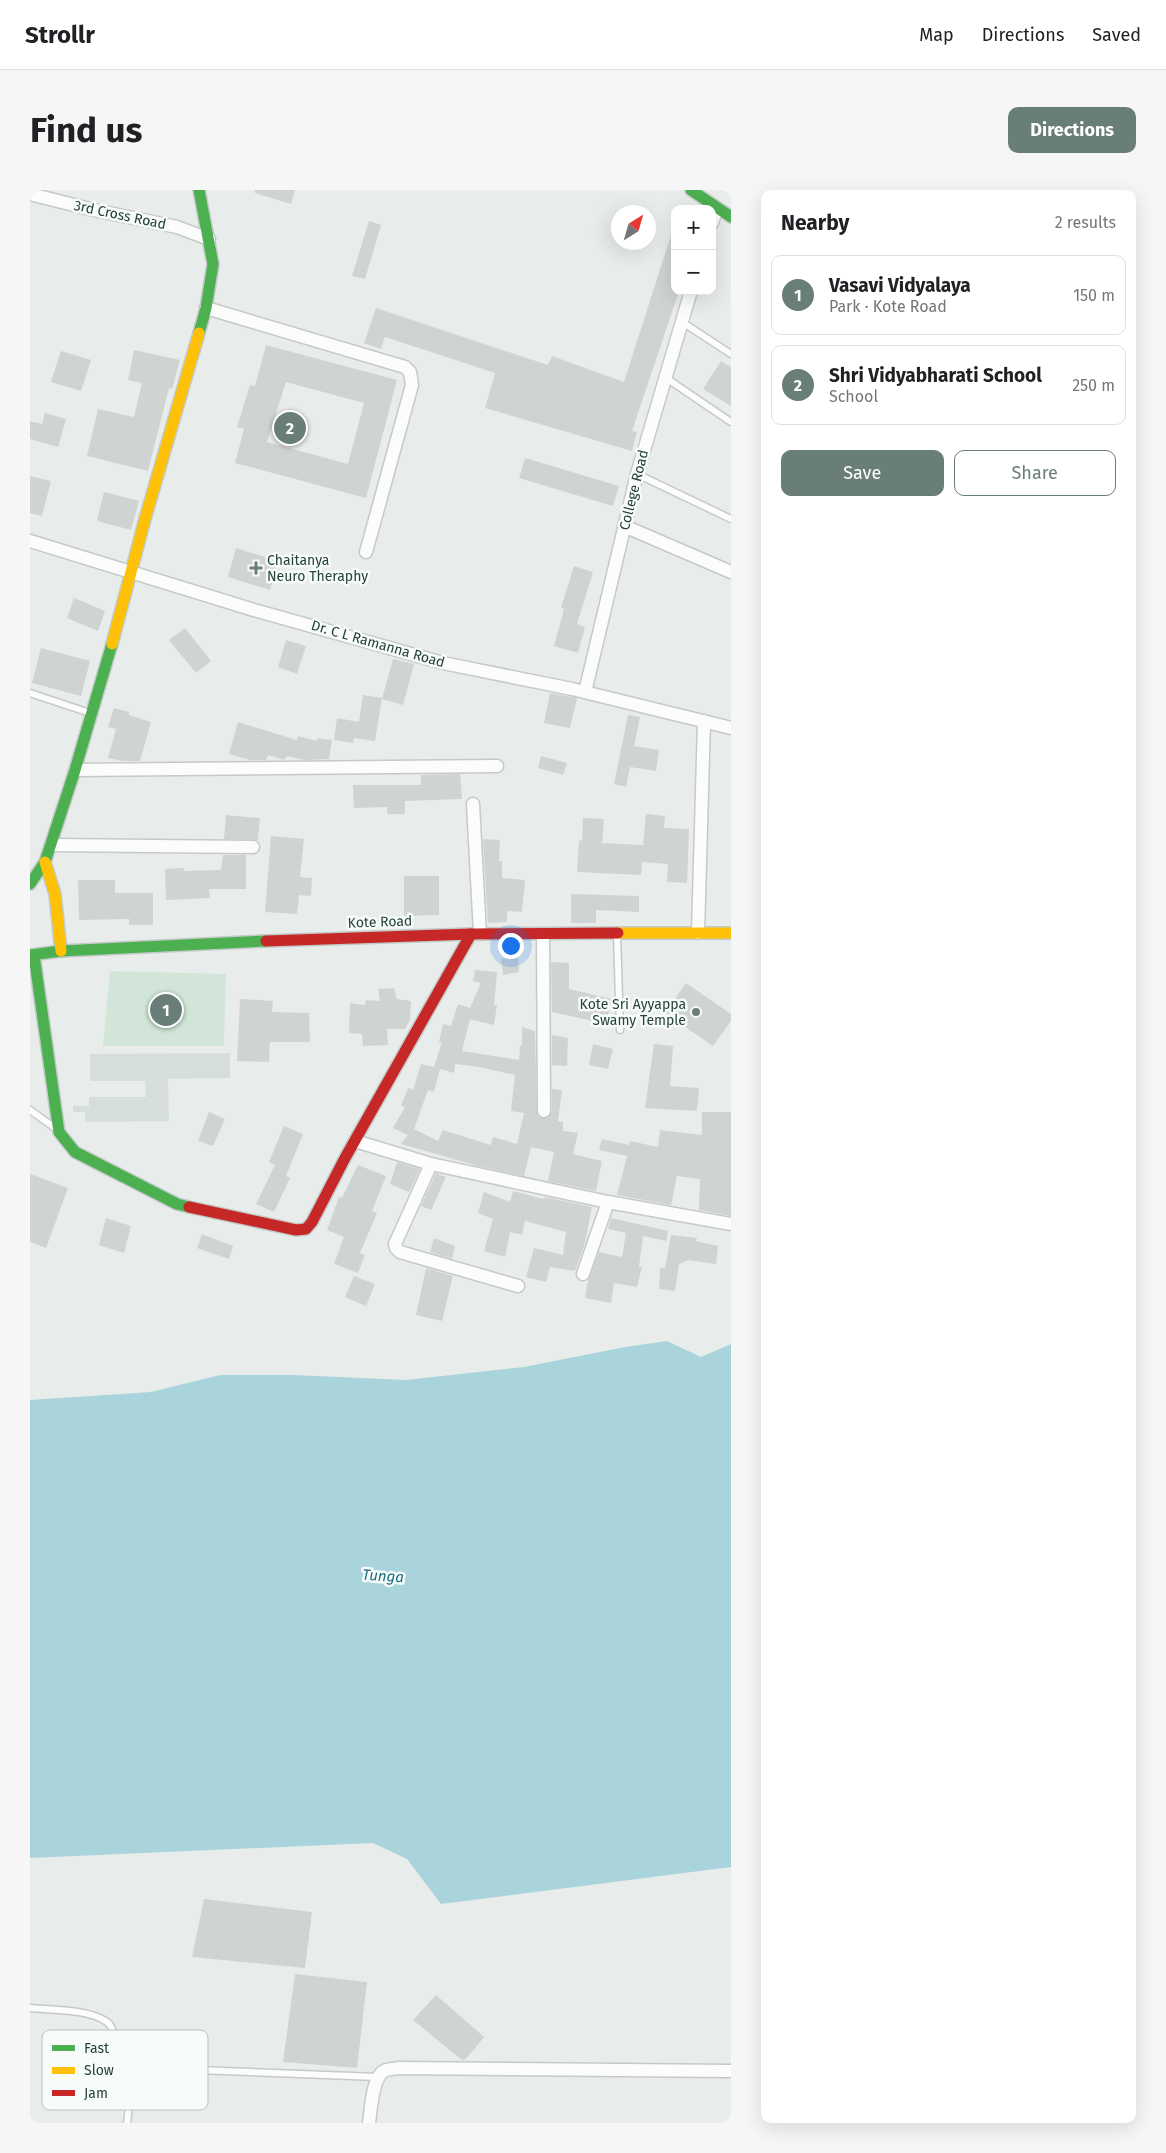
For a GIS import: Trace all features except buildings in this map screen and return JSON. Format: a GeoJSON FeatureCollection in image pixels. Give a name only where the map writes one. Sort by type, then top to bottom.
{"type":"FeatureCollection","features":[{"type":"Feature","properties":{"kind":"street"},"geometry":{"type":"LineString","coordinates":[[30,884],[44,862],[76,770],[206,308],[213,264],[199,190]]}},
{"type":"Feature","properties":{"kind":"street"},"geometry":{"type":"LineString","coordinates":[[691,190],[731,217]]}},
{"type":"Feature","properties":{"kind":"street","name":"3rd Cross Road"},"geometry":{"type":"LineString","coordinates":[[30,194],[94,210],[177,227],[208,239]]}},
{"type":"Feature","properties":{"kind":"street","name":"College Road"},"geometry":{"type":"LineString","coordinates":[[585,692],[637,474],[690,295]]}},
{"type":"Feature","properties":{"kind":"street"},"geometry":{"type":"LineString","coordinates":[[206,308],[406,367],[410,372],[412,385],[366,552]]}},
{"type":"Feature","properties":{"kind":"street"},"geometry":{"type":"LineString","coordinates":[[624,526],[731,572]]}},
{"type":"Feature","properties":{"kind":"street","name":"Dr. C L Ramanna Road"},"geometry":{"type":"LineString","coordinates":[[30,540],[254,610],[443,663],[585,692],[731,728]]}},
{"type":"Feature","properties":{"kind":"street"},"geometry":{"type":"LineString","coordinates":[[698,933],[704,721]]}},
{"type":"Feature","properties":{"kind":"street"},"geometry":{"type":"LineString","coordinates":[[76,770],[497,766]]}},
{"type":"Feature","properties":{"kind":"street"},"geometry":{"type":"LineString","coordinates":[[32,955],[59,1132],[75,1152],[177,1204],[296,1230],[306,1229],[312,1222],[355,1141],[475,934],[473,804]]}},
{"type":"Feature","properties":{"kind":"street"},"geometry":{"type":"LineString","coordinates":[[51,844],[253,846]]}},
{"type":"Feature","properties":{"kind":"street"},"geometry":{"type":"LineString","coordinates":[[44,862],[54,894],[60,951]]}},
{"type":"Feature","properties":{"kind":"street","name":"Kote Road"},"geometry":{"type":"LineString","coordinates":[[32,955],[60,951],[278,940],[475,934],[731,933]]}},
{"type":"Feature","properties":{"kind":"street"},"geometry":{"type":"LineString","coordinates":[[543,934],[544,1111]]}},
{"type":"Feature","properties":{"kind":"street"},"geometry":{"type":"LineString","coordinates":[[355,1141],[431,1164],[608,1202],[731,1224]]}},
{"type":"Feature","properties":{"kind":"street"},"geometry":{"type":"LineString","coordinates":[[431,1164],[396,1244],[396,1248],[400,1252],[518,1286]]}},
{"type":"Feature","properties":{"kind":"street"},"geometry":{"type":"LineString","coordinates":[[584,1274],[608,1202]]}},
{"type":"Feature","properties":{"kind":"street"},"geometry":{"type":"LineString","coordinates":[[369,2123],[374,2089],[378,2077],[384,2070],[398,2068],[731,2071]]}},
{"type":"Feature","properties":{"kind":"lane"},"geometry":{"type":"LineString","coordinates":[[682,322],[731,354]]}},
{"type":"Feature","properties":{"kind":"lane"},"geometry":{"type":"LineString","coordinates":[[666,378],[731,422]]}},
{"type":"Feature","properties":{"kind":"lane"},"geometry":{"type":"LineString","coordinates":[[637,474],[731,519]]}},
{"type":"Feature","properties":{"kind":"lane"},"geometry":{"type":"LineString","coordinates":[[30,693],[92,714]]}},
{"type":"Feature","properties":{"kind":"lane"},"geometry":{"type":"LineString","coordinates":[[617,934],[620,1030]]}},
{"type":"Feature","properties":{"kind":"lane"},"geometry":{"type":"LineString","coordinates":[[30,1110],[59,1132]]}},
{"type":"Feature","properties":{"kind":"lane"},"geometry":{"type":"LineString","coordinates":[[30,2008],[78,2013],[106,2021],[111,2030]]}},
{"type":"Feature","properties":{"kind":"lane"},"geometry":{"type":"LineString","coordinates":[[208,2070],[378,2077]]}},
{"type":"Feature","properties":{"kind":"lane"},"geometry":{"type":"LineString","coordinates":[[128,2123],[129,2110]]}},
{"type":"Feature","properties":{"kind":"shaded area"},"geometry":{"type":"Polygon","coordinates":[[[230,1053],[230,1078],[168,1079],[169,1121],[85,1122],[85,1112],[73,1112],[73,1106],[89,1106],[89,1097],[146,1097],[145,1081],[90,1081],[90,1054],[230,1053]]]}},
{"type":"Feature","properties":{"kind":"green space"},"geometry":{"type":"Polygon","coordinates":[[[110,971],[226,974],[224,1046],[103,1046],[110,971]]]}},
{"type":"Feature","properties":{"kind":"water","name":"Tunga"},"geometry":{"type":"Polygon","coordinates":[[[667,1341],[701,1357],[731,1344],[731,1867],[441,1904],[407,1859],[373,1843],[30,1858],[30,1400],[151,1392],[220,1375],[294,1375],[406,1380],[524,1367],[625,1347],[667,1341]]]}},
{"type":"Feature","properties":{"kind":"traffic: fast"},"geometry":{"type":"LineString","coordinates":[[199,190],[213,264],[206,308],[199,333]]}},
{"type":"Feature","properties":{"kind":"traffic: fast"},"geometry":{"type":"LineString","coordinates":[[691,190],[731,217]]}},
{"type":"Feature","properties":{"kind":"traffic: fast"},"geometry":{"type":"LineString","coordinates":[[30,884],[45,862],[75,770],[112,644]]}},
{"type":"Feature","properties":{"kind":"traffic: fast"},"geometry":{"type":"LineString","coordinates":[[30,955],[61,951],[266,941]]}},
{"type":"Feature","properties":{"kind":"traffic: fast"},"geometry":{"type":"LineString","coordinates":[[34,955],[59,1132],[75,1152],[177,1204],[189,1207]]}},
{"type":"Feature","properties":{"kind":"traffic: slow"},"geometry":{"type":"LineString","coordinates":[[112,644],[145,519],[199,333]]}},
{"type":"Feature","properties":{"kind":"traffic: slow"},"geometry":{"type":"LineString","coordinates":[[45,862],[55,894],[61,951]]}},
{"type":"Feature","properties":{"kind":"traffic: slow"},"geometry":{"type":"LineString","coordinates":[[618,933],[731,933]]}},
{"type":"Feature","properties":{"kind":"traffic: jam"},"geometry":{"type":"LineString","coordinates":[[266,941],[471,934],[618,933]]}},
{"type":"Feature","properties":{"kind":"traffic: jam"},"geometry":{"type":"LineString","coordinates":[[189,1207],[296,1230],[306,1229],[312,1222],[345,1158],[471,934]]}},
{"type":"Feature","properties":{"kind":"place","name":"Shri Vidyabharati School"},"geometry":{"type":"Point","coordinates":[290,428]}},
{"type":"Feature","properties":{"kind":"place","name":"Chaitanya Neuro Theraphy"},"geometry":{"type":"Point","coordinates":[256,568]}},
{"type":"Feature","properties":{"kind":"place","name":"Vasavi Vidyalaya"},"geometry":{"type":"Point","coordinates":[166,1010]}},
{"type":"Feature","properties":{"kind":"place","name":"Kote Sri Ayyappa Swamy Temple"},"geometry":{"type":"Point","coordinates":[696,1012]}}]}
